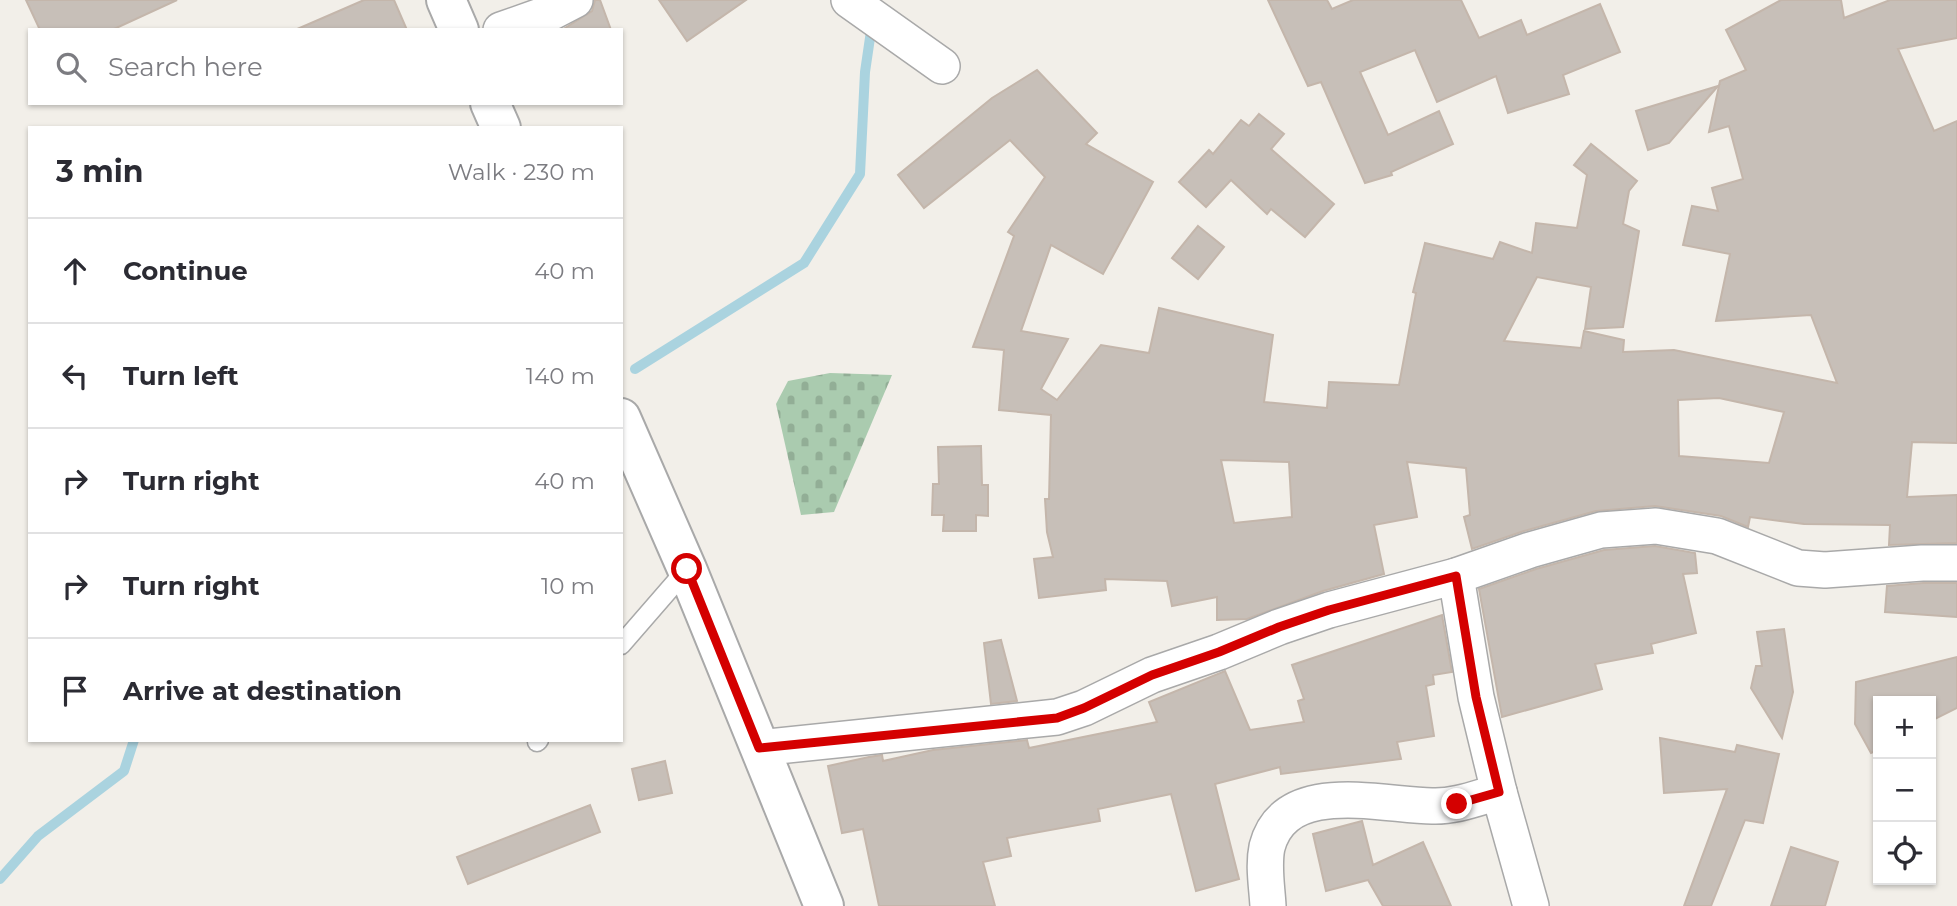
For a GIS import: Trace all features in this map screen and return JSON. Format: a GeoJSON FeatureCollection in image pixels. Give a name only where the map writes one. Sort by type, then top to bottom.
{"type":"FeatureCollection","features":[{"type":"Feature","properties":{"kind":"street"},"geometry":{"type":"LineString","coordinates":[[446,0],[458,28]]}},
{"type":"Feature","properties":{"kind":"street"},"geometry":{"type":"LineString","coordinates":[[506,28],[552,12],[575,0]]}},
{"type":"Feature","properties":{"kind":"street"},"geometry":{"type":"LineString","coordinates":[[849,0],[942,66]]}},
{"type":"Feature","properties":{"kind":"street"},"geometry":{"type":"LineString","coordinates":[[491,105],[499,126]]}},
{"type":"Feature","properties":{"kind":"street"},"geometry":{"type":"LineString","coordinates":[[623,423],[687,569],[824,906]]}},
{"type":"Feature","properties":{"kind":"street"},"geometry":{"type":"LineString","coordinates":[[759,748],[1057,718],[1152,675],[1219,652],[1279,627],[1329,610],[1456,576],[1530,550],[1601,530],[1656,526],[1717,536],[1798,568],[1825,570],[1957,563]]}},
{"type":"Feature","properties":{"kind":"street"},"geometry":{"type":"LineString","coordinates":[[1456,576],[1476,697],[1531,906]]}},
{"type":"Feature","properties":{"kind":"street"},"geometry":{"type":"LineString","coordinates":[[1268,906],[1266,850],[1271,835],[1289,812],[1307,804],[1350,800],[1434,807],[1457,804],[1499,792]]}},
{"type":"Feature","properties":{"kind":"lane"},"geometry":{"type":"LineString","coordinates":[[623,643],[687,569]]}},
{"type":"Feature","properties":{"kind":"green space"},"geometry":{"type":"Polygon","coordinates":[[[830,373],[892,375],[834,512],[801,515],[776,404],[788,381],[830,373]]]}},
{"type":"Feature","properties":{"kind":"building"},"geometry":{"type":"Polygon","coordinates":[[[26,0],[177,0],[116,28],[39,28],[26,0]]]}},
{"type":"Feature","properties":{"kind":"building"},"geometry":{"type":"Polygon","coordinates":[[[364,0],[394,0],[406,28],[300,28],[364,0]]]}},
{"type":"Feature","properties":{"kind":"building"},"geometry":{"type":"Polygon","coordinates":[[[595,0],[600,0],[610,28],[565,28],[592,11],[595,0]]]}},
{"type":"Feature","properties":{"kind":"building"},"geometry":{"type":"Polygon","coordinates":[[[659,0],[746,0],[687,41],[659,0]]]}},
{"type":"Feature","properties":{"kind":"building"},"geometry":{"type":"Polygon","coordinates":[[[1268,0],[1327,0],[1332,9],[1353,0],[1461,0],[1479,38],[1521,20],[1527,35],[1600,4],[1620,52],[1563,75],[1569,94],[1508,113],[1496,76],[1437,102],[1415,50],[1360,72],[1388,135],[1439,111],[1453,144],[1391,172],[1392,175],[1365,183],[1321,82],[1308,86],[1268,0]]]}},
{"type":"Feature","properties":{"kind":"building"},"geometry":{"type":"Polygon","coordinates":[[[1781,0],[1841,0],[1844,18],[1890,0],[1957,0],[1957,38],[1898,49],[1934,131],[1957,121],[1957,443],[1912,442],[1907,497],[1957,495],[1957,543],[1889,545],[1890,525],[1804,524],[1750,517],[1748,527],[1721,516],[1655,506],[1596,511],[1472,549],[1464,517],[1470,515],[1466,468],[1407,462],[1417,517],[1374,525],[1384,574],[1323,591],[1247,619],[1217,620],[1217,597],[1172,606],[1167,581],[1105,579],[1106,590],[1039,598],[1034,559],[1053,557],[1047,532],[1045,499],[1049,499],[1051,415],[999,410],[1004,350],[973,347],[1014,236],[1008,232],[1045,177],[1010,140],[924,208],[898,175],[992,98],[1037,70],[1097,133],[1086,144],[1153,182],[1103,274],[1051,245],[1021,331],[1068,339],[1041,389],[1057,400],[1101,345],[1149,353],[1159,308],[1273,335],[1264,402],[1327,408],[1329,382],[1399,385],[1416,293],[1413,292],[1425,243],[1493,259],[1500,242],[1532,253],[1536,223],[1577,228],[1587,175],[1574,165],[1591,144],[1637,181],[1629,191],[1623,224],[1639,231],[1623,327],[1585,329],[1591,287],[1537,277],[1504,341],[1581,348],[1584,331],[1624,340],[1623,352],[1674,350],[1837,383],[1811,315],[1716,321],[1730,254],[1683,245],[1692,206],[1718,211],[1712,188],[1743,179],[1729,126],[1709,132],[1720,81],[1746,70],[1726,30],[1781,0]],[[1719,398],[1678,400],[1679,456],[1769,463],[1784,412],[1719,398]],[[1221,460],[1234,523],[1292,517],[1289,462],[1221,460]]]}},
{"type":"Feature","properties":{"kind":"building"},"geometry":{"type":"Polygon","coordinates":[[[1718,86],[1669,143],[1648,150],[1636,111],[1718,86]]]}},
{"type":"Feature","properties":{"kind":"building"},"geometry":{"type":"Polygon","coordinates":[[[1259,114],[1284,134],[1271,149],[1334,204],[1305,237],[1271,209],[1267,214],[1231,180],[1206,207],[1179,182],[1209,150],[1213,154],[1241,120],[1249,126],[1259,114]]]}},
{"type":"Feature","properties":{"kind":"building"},"geometry":{"type":"Polygon","coordinates":[[[1198,226],[1224,247],[1198,279],[1172,258],[1198,226]]]}},
{"type":"Feature","properties":{"kind":"building"},"geometry":{"type":"Polygon","coordinates":[[[981,446],[982,485],[988,485],[988,516],[976,515],[976,531],[943,531],[944,515],[932,515],[933,484],[939,484],[938,447],[981,446]]]}},
{"type":"Feature","properties":{"kind":"building"},"geometry":{"type":"Polygon","coordinates":[[[1655,546],[1695,553],[1697,573],[1683,574],[1696,633],[1651,644],[1653,653],[1595,664],[1602,689],[1502,717],[1479,589],[1536,569],[1604,550],[1655,546]]]}},
{"type":"Feature","properties":{"kind":"building"},"geometry":{"type":"Polygon","coordinates":[[[1957,583],[1957,617],[1885,612],[1887,586],[1957,583]]]}},
{"type":"Feature","properties":{"kind":"building"},"geometry":{"type":"Polygon","coordinates":[[[1442,615],[1452,672],[1433,675],[1434,684],[1426,686],[1434,736],[1397,742],[1401,759],[1281,774],[1280,767],[1215,784],[1239,879],[1196,891],[1171,794],[1098,809],[1100,821],[1007,838],[1011,856],[983,862],[995,906],[879,906],[863,829],[842,833],[828,766],[882,755],[883,761],[933,750],[1027,740],[1029,748],[1157,722],[1149,702],[1225,671],[1250,730],[1304,722],[1298,701],[1304,699],[1292,665],[1442,615]]]}},
{"type":"Feature","properties":{"kind":"building"},"geometry":{"type":"Polygon","coordinates":[[[1784,629],[1793,692],[1782,738],[1751,688],[1756,666],[1762,666],[1757,632],[1784,629]]]}},
{"type":"Feature","properties":{"kind":"building"},"geometry":{"type":"Polygon","coordinates":[[[1001,640],[1017,701],[991,704],[984,643],[1001,640]]]}},
{"type":"Feature","properties":{"kind":"building"},"geometry":{"type":"Polygon","coordinates":[[[1957,657],[1957,708],[1936,718],[1936,696],[1873,696],[1871,753],[1855,724],[1856,682],[1957,657]]]}},
{"type":"Feature","properties":{"kind":"building"},"geometry":{"type":"Polygon","coordinates":[[[1660,738],[1735,752],[1737,745],[1779,754],[1763,823],[1745,820],[1711,906],[1684,906],[1727,789],[1664,793],[1660,738]]]}},
{"type":"Feature","properties":{"kind":"building"},"geometry":{"type":"Polygon","coordinates":[[[665,761],[672,793],[639,800],[632,769],[665,761]]]}},
{"type":"Feature","properties":{"kind":"building"},"geometry":{"type":"Polygon","coordinates":[[[590,805],[600,832],[468,884],[457,857],[590,805]]]}},
{"type":"Feature","properties":{"kind":"building"},"geometry":{"type":"Polygon","coordinates":[[[1362,821],[1373,865],[1423,842],[1451,906],[1383,906],[1368,880],[1326,891],[1313,834],[1362,821]]]}},
{"type":"Feature","properties":{"kind":"building"},"geometry":{"type":"Polygon","coordinates":[[[1791,847],[1838,862],[1825,906],[1771,906],[1791,847]]]}},
{"type":"Feature","properties":{"kind":"waterway"},"geometry":{"type":"LineString","coordinates":[[635,369],[804,263],[860,174],[865,72],[871,31]]}},
{"type":"Feature","properties":{"kind":"waterway"},"geometry":{"type":"LineString","coordinates":[[0,879],[38,836],[124,771],[133,742]]}},
{"type":"Feature","properties":{"kind":"route"},"geometry":{"type":"LineString","coordinates":[[687,569],[759,748],[1057,718],[1152,675],[1219,652],[1279,627],[1329,610],[1456,576],[1476,697],[1499,792],[1457,804]]}}]}
